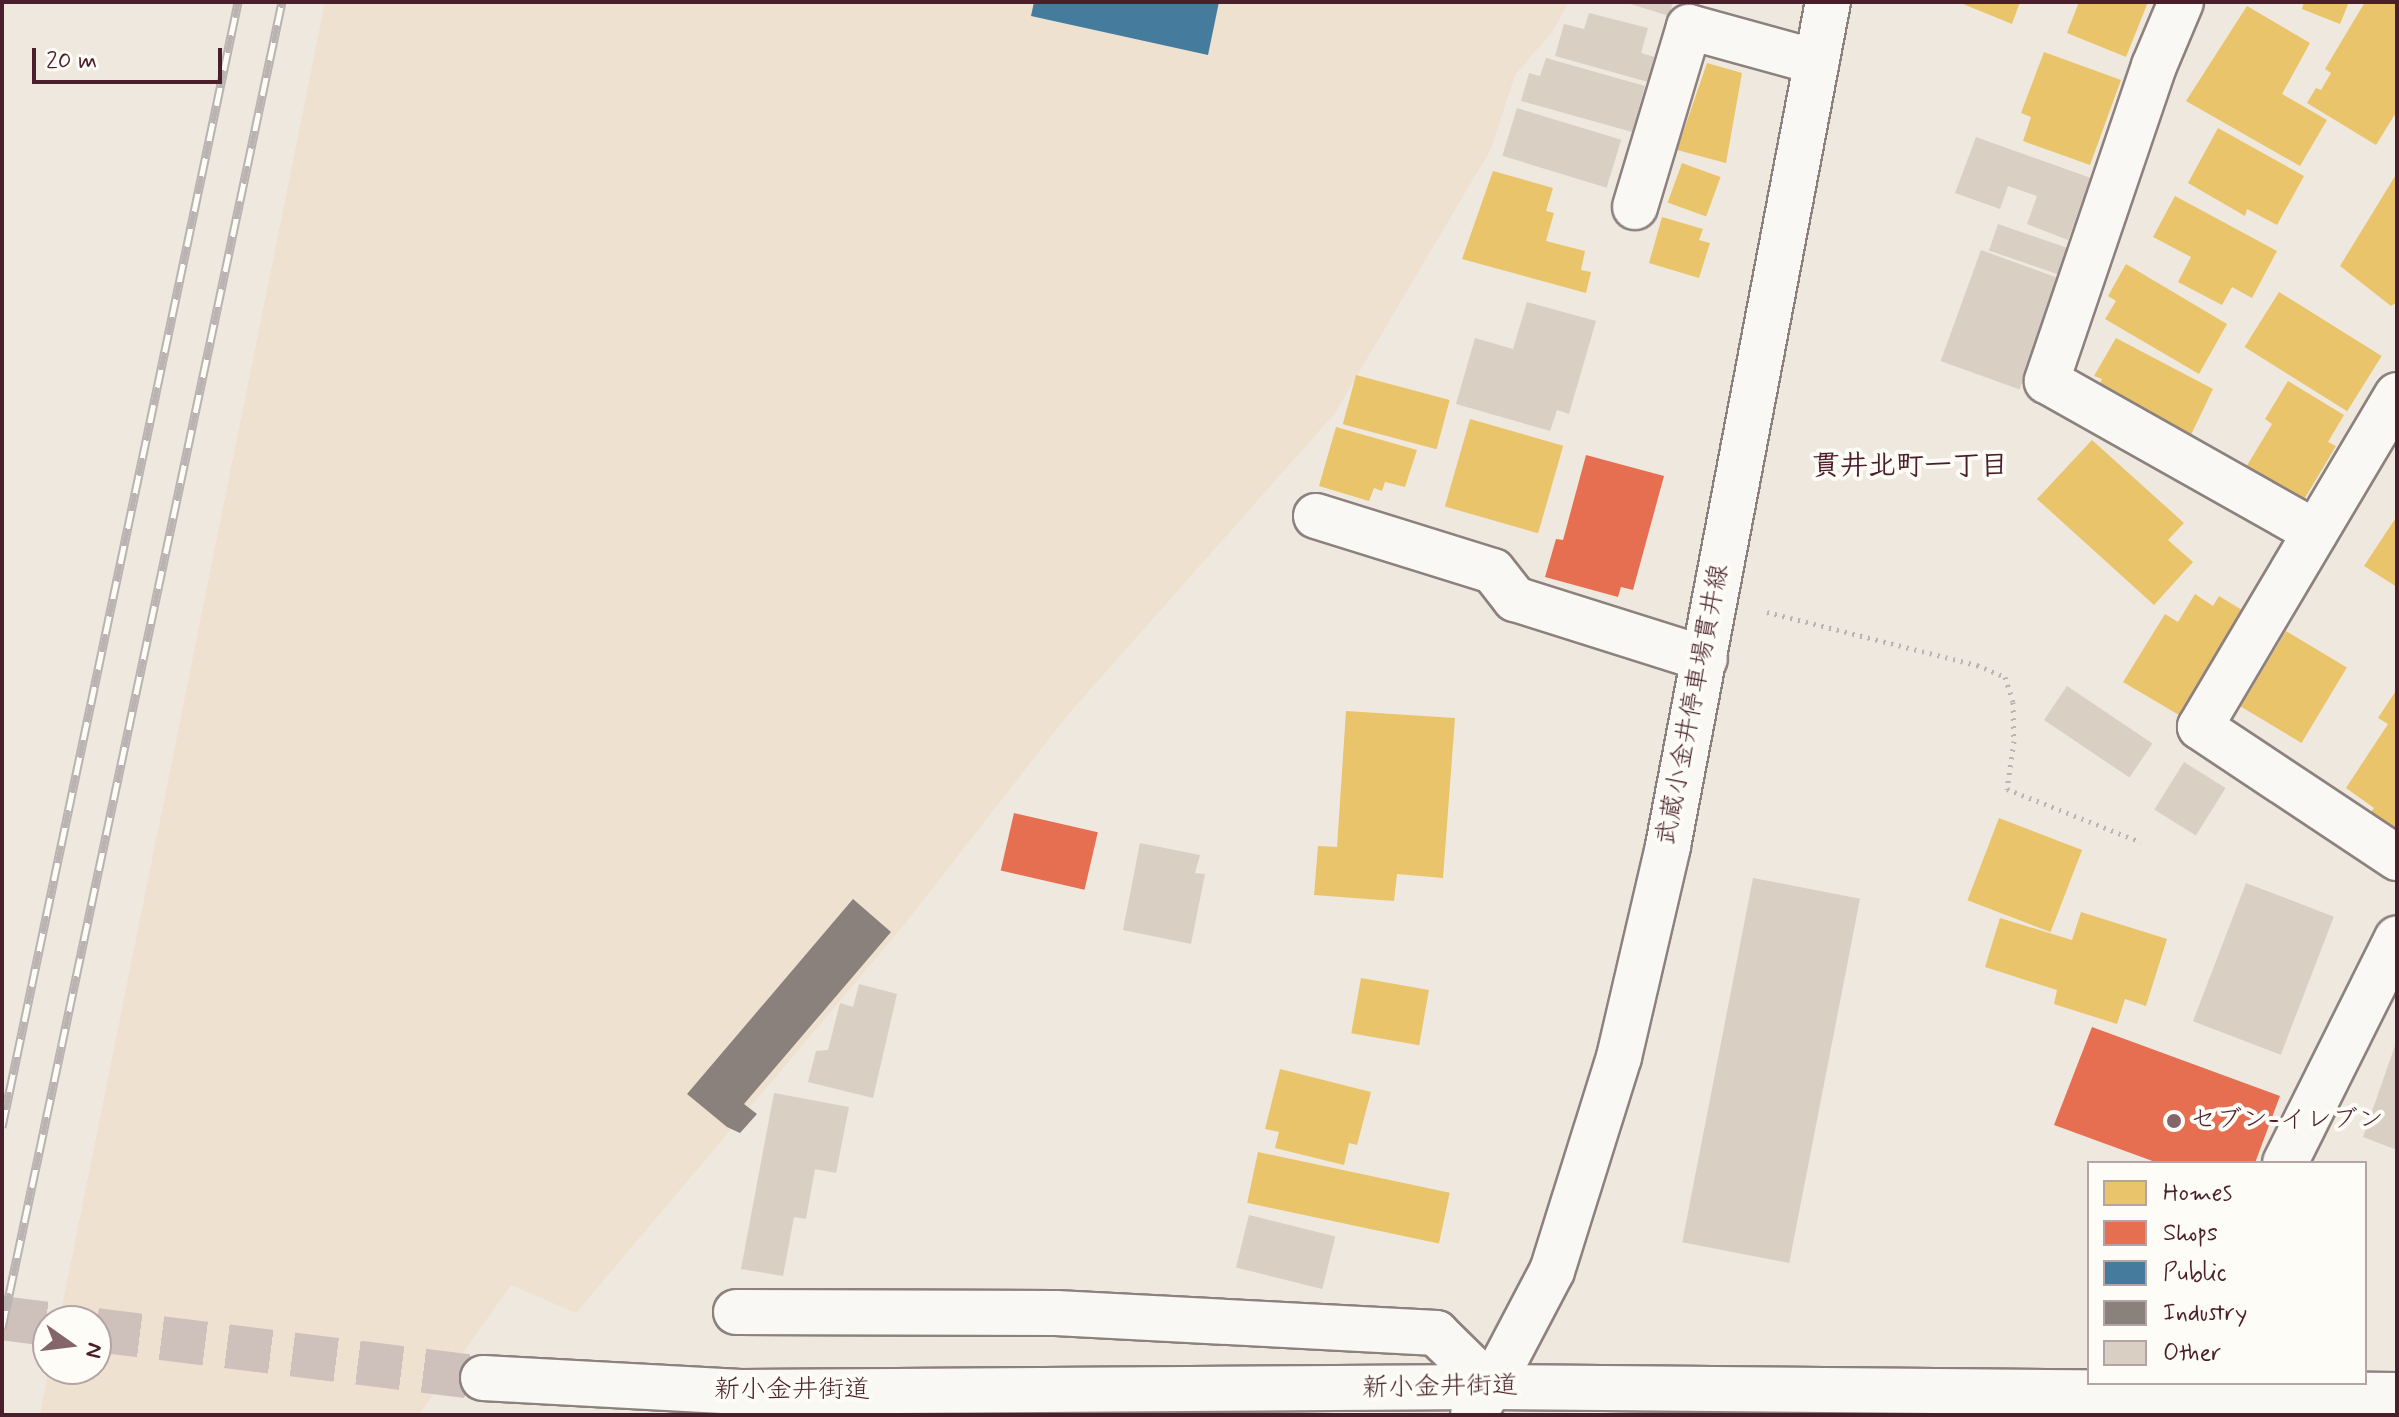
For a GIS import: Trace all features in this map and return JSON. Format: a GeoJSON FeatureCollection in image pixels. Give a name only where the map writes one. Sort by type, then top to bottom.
{"type":"FeatureCollection","features":[{"type":"Feature","properties":{"kind":"main road","name":"武蔵小金井停車場貫井線"},"geometry":{"type":"LineString","coordinates":[[1482,1401],[1552,1271],[1619,1057],[1705,659],[1744,424],[1828,2]]}},
{"type":"Feature","properties":{"kind":"main road"},"geometry":{"type":"LineString","coordinates":[[2181,2],[2154,66],[2047,381],[2315,532]]}},
{"type":"Feature","properties":{"kind":"main road"},"geometry":{"type":"LineString","coordinates":[[1635,207],[1689,27],[1816,62]]}},
{"type":"Feature","properties":{"kind":"main road"},"geometry":{"type":"LineString","coordinates":[[2397,395],[2200,727],[2397,858]]}},
{"type":"Feature","properties":{"kind":"main road"},"geometry":{"type":"LineString","coordinates":[[1316,516],[1493,571],[1515,599],[1705,659]]}},
{"type":"Feature","properties":{"kind":"main road"},"geometry":{"type":"LineString","coordinates":[[2286,1161],[2397,938]]}},
{"type":"Feature","properties":{"kind":"main road"},"geometry":{"type":"LineString","coordinates":[[736,1312],[1056,1313],[1436,1333],[1482,1401]]}},
{"type":"Feature","properties":{"kind":"main road","name":"新小金井街道"},"geometry":{"type":"LineString","coordinates":[[483,1378],[741,1392],[1482,1401],[2177,1386],[2330,1404],[2397,1395]]}},
{"type":"Feature","properties":{"kind":"path"},"geometry":{"type":"LineString","coordinates":[[1716,599],[1977,665],[2005,677],[2014,728],[2007,789],[2141,842]]}},
{"type":"Feature","properties":{"kind":"shaded area"},"geometry":{"type":"Polygon","coordinates":[[[325,2],[1569,2],[1552,32],[1515,75],[1491,149],[1335,413],[1066,717],[904,925],[576,1313],[511,1285],[419,1415],[40,1415],[46,1385],[112,1385],[112,1305],[62,1305],[325,2]]]}},
{"type":"Feature","properties":{"kind":"building: Homes"},"geometry":{"type":"Polygon","coordinates":[[[1958,2],[2020,2],[2012,24],[1958,2]]]}},
{"type":"Feature","properties":{"kind":"building: Homes"},"geometry":{"type":"Polygon","coordinates":[[[2079,2],[2148,2],[2126,57],[2067,33],[2079,2]]]}},
{"type":"Feature","properties":{"kind":"building: Homes"},"geometry":{"type":"Polygon","coordinates":[[[2304,2],[2349,2],[2340,24],[2302,9],[2304,2]]]}},
{"type":"Feature","properties":{"kind":"building: Homes"},"geometry":{"type":"Polygon","coordinates":[[[2365,2],[2397,2],[2397,111],[2376,145],[2307,103],[2316,88],[2321,90],[2331,73],[2325,69],[2365,2]]]}},
{"type":"Feature","properties":{"kind":"building: Homes"},"geometry":{"type":"Polygon","coordinates":[[[2247,6],[2310,43],[2282,94],[2327,120],[2300,166],[2186,101],[2247,6]]]}},
{"type":"Feature","properties":{"kind":"building: Homes"},"geometry":{"type":"Polygon","coordinates":[[[2044,52],[2121,80],[2090,165],[2023,141],[2031,117],[2021,113],[2044,52]]]}},
{"type":"Feature","properties":{"kind":"building: Homes"},"geometry":{"type":"Polygon","coordinates":[[[1707,63],[1742,73],[1726,163],[1677,150],[1707,63]]]}},
{"type":"Feature","properties":{"kind":"building: Homes"},"geometry":{"type":"Polygon","coordinates":[[[2218,128],[2304,176],[2277,225],[2247,209],[2245,216],[2188,183],[2218,128]]]}},
{"type":"Feature","properties":{"kind":"building: Homes"},"geometry":{"type":"Polygon","coordinates":[[[1682,163],[1721,177],[1706,216],[1668,202],[1682,163]]]}},
{"type":"Feature","properties":{"kind":"building: Homes"},"geometry":{"type":"Polygon","coordinates":[[[1493,171],[1553,188],[1546,211],[1554,213],[1546,241],[1585,251],[1581,270],[1591,272],[1586,293],[1462,259],[1493,171]]]}},
{"type":"Feature","properties":{"kind":"building: Homes"},"geometry":{"type":"Polygon","coordinates":[[[2397,173],[2397,302],[2391,306],[2340,266],[2397,173]]]}},
{"type":"Feature","properties":{"kind":"building: Homes"},"geometry":{"type":"Polygon","coordinates":[[[2175,196],[2277,251],[2252,298],[2232,287],[2222,305],[2178,282],[2191,257],[2153,237],[2175,196]]]}},
{"type":"Feature","properties":{"kind":"building: Homes"},"geometry":{"type":"Polygon","coordinates":[[[1662,217],[1703,229],[1699,240],[1710,243],[1699,278],[1649,263],[1662,217]]]}},
{"type":"Feature","properties":{"kind":"building: Homes"},"geometry":{"type":"Polygon","coordinates":[[[2126,264],[2227,324],[2199,374],[2105,319],[2116,301],[2108,296],[2126,264]]]}},
{"type":"Feature","properties":{"kind":"building: Homes"},"geometry":{"type":"Polygon","coordinates":[[[2279,292],[2382,356],[2347,411],[2245,347],[2279,292]]]}},
{"type":"Feature","properties":{"kind":"building: Homes"},"geometry":{"type":"Polygon","coordinates":[[[2116,338],[2213,389],[2188,441],[2099,385],[2102,379],[2094,376],[2116,338]]]}},
{"type":"Feature","properties":{"kind":"building: Homes"},"geometry":{"type":"Polygon","coordinates":[[[1356,375],[1450,400],[1436,449],[1343,424],[1356,375]]]}},
{"type":"Feature","properties":{"kind":"building: Homes"},"geometry":{"type":"Polygon","coordinates":[[[2288,381],[2344,415],[2328,442],[2336,446],[2302,503],[2245,469],[2272,424],[2265,419],[2288,381]]]}},
{"type":"Feature","properties":{"kind":"building: Homes"},"geometry":{"type":"Polygon","coordinates":[[[1470,419],[1563,446],[1538,533],[1445,506],[1470,419]]]}},
{"type":"Feature","properties":{"kind":"building: Homes"},"geometry":{"type":"Polygon","coordinates":[[[1336,427],[1417,450],[1405,487],[1385,482],[1382,491],[1374,488],[1369,501],[1319,486],[1336,427]]]}},
{"type":"Feature","properties":{"kind":"building: Homes"},"geometry":{"type":"Polygon","coordinates":[[[2092,440],[2184,523],[2168,540],[2193,562],[2154,605],[2037,499],[2092,440]]]}},
{"type":"Feature","properties":{"kind":"building: Homes"},"geometry":{"type":"Polygon","coordinates":[[[2397,516],[2397,587],[2364,566],[2397,516]]]}},
{"type":"Feature","properties":{"kind":"building: Homes"},"geometry":{"type":"Polygon","coordinates":[[[2195,594],[2213,606],[2219,596],[2242,610],[2179,715],[2123,682],[2165,614],[2178,622],[2195,594]]]}},
{"type":"Feature","properties":{"kind":"building: Homes"},"geometry":{"type":"Polygon","coordinates":[[[2286,631],[2347,668],[2302,743],[2241,706],[2286,631]]]}},
{"type":"Feature","properties":{"kind":"building: Homes"},"geometry":{"type":"Polygon","coordinates":[[[2397,689],[2397,834],[2369,815],[2374,808],[2346,788],[2388,724],[2378,718],[2397,689]]]}},
{"type":"Feature","properties":{"kind":"building: Homes"},"geometry":{"type":"Polygon","coordinates":[[[1346,711],[1455,718],[1443,878],[1397,874],[1394,901],[1314,895],[1318,846],[1337,847],[1346,711]]]}},
{"type":"Feature","properties":{"kind":"building: Homes"},"geometry":{"type":"Polygon","coordinates":[[[1999,818],[2082,850],[2051,932],[1967,900],[1999,818]]]}},
{"type":"Feature","properties":{"kind":"building: Homes"},"geometry":{"type":"Polygon","coordinates":[[[2081,912],[2167,939],[2146,1006],[2125,999],[2117,1024],[2054,1004],[2057,990],[1985,967],[2000,918],[2072,940],[2081,912]]]}},
{"type":"Feature","properties":{"kind":"building: Homes"},"geometry":{"type":"Polygon","coordinates":[[[1361,978],[1429,990],[1419,1045],[1351,1033],[1361,978]]]}},
{"type":"Feature","properties":{"kind":"building: Homes"},"geometry":{"type":"Polygon","coordinates":[[[1280,1069],[1371,1092],[1357,1145],[1349,1143],[1344,1165],[1275,1148],[1279,1132],[1265,1129],[1280,1069]]]}},
{"type":"Feature","properties":{"kind":"building: Homes"},"geometry":{"type":"Polygon","coordinates":[[[1258,1152],[1450,1193],[1439,1244],[1247,1203],[1258,1152]]]}},
{"type":"Feature","properties":{"kind":"building: Shops"},"geometry":{"type":"Polygon","coordinates":[[[1586,455],[1664,476],[1633,590],[1621,587],[1618,597],[1545,577],[1556,539],[1563,540],[1586,455]]]}},
{"type":"Feature","properties":{"kind":"building: Shops"},"geometry":{"type":"Polygon","coordinates":[[[1014,813],[1098,832],[1085,890],[1001,870],[1014,813]]]}},
{"type":"Feature","properties":{"kind":"building: Shops"},"geometry":{"type":"Polygon","coordinates":[[[2092,1027],[2280,1096],[2256,1161],[2153,1161],[2054,1125],[2092,1027]]]}},
{"type":"Feature","properties":{"kind":"building: Public"},"geometry":{"type":"Polygon","coordinates":[[[1034,2],[1219,2],[1208,55],[1031,16],[1034,2]]]}},
{"type":"Feature","properties":{"kind":"building: Industry"},"geometry":{"type":"Polygon","coordinates":[[[853,899],[891,932],[744,1104],[757,1114],[740,1133],[727,1127],[687,1094],[853,899]]]}},
{"type":"Feature","properties":{"kind":"building: Other"},"geometry":{"type":"Polygon","coordinates":[[[1624,2],[1673,2],[1669,16],[1624,2]]]}},
{"type":"Feature","properties":{"kind":"building: Other"},"geometry":{"type":"Polygon","coordinates":[[[1589,13],[1648,28],[1641,53],[1655,57],[1648,82],[1555,56],[1564,24],[1584,29],[1589,13]]]}},
{"type":"Feature","properties":{"kind":"building: Other"},"geometry":{"type":"Polygon","coordinates":[[[1546,58],[1645,86],[1632,132],[1521,101],[1529,73],[1540,76],[1546,58]]]}},
{"type":"Feature","properties":{"kind":"building: Other"},"geometry":{"type":"Polygon","coordinates":[[[1517,108],[1621,140],[1607,188],[1502,156],[1517,108]]]}},
{"type":"Feature","properties":{"kind":"building: Other"},"geometry":{"type":"Polygon","coordinates":[[[1976,137],[2091,178],[2068,240],[2027,224],[2037,196],[2008,186],[2000,209],[1955,193],[1976,137]]]}},
{"type":"Feature","properties":{"kind":"building: Other"},"geometry":{"type":"Polygon","coordinates":[[[1998,224],[2076,251],[2066,277],[1989,250],[1998,224]]]}},
{"type":"Feature","properties":{"kind":"building: Other"},"geometry":{"type":"Polygon","coordinates":[[[1981,250],[2060,279],[2020,390],[1941,361],[1981,250]]]}},
{"type":"Feature","properties":{"kind":"building: Other"},"geometry":{"type":"Polygon","coordinates":[[[1527,302],[1596,321],[1569,414],[1557,410],[1550,431],[1456,404],[1475,338],[1513,349],[1527,302]]]}},
{"type":"Feature","properties":{"kind":"building: Other"},"geometry":{"type":"Polygon","coordinates":[[[2067,686],[2152,744],[2129,778],[2044,720],[2067,686]]]}},
{"type":"Feature","properties":{"kind":"building: Other"},"geometry":{"type":"Polygon","coordinates":[[[2184,762],[2226,788],[2196,835],[2154,809],[2184,762]]]}},
{"type":"Feature","properties":{"kind":"building: Other"},"geometry":{"type":"Polygon","coordinates":[[[1140,843],[1200,855],[1195,873],[1205,874],[1191,944],[1123,930],[1140,843]]]}},
{"type":"Feature","properties":{"kind":"building: Other"},"geometry":{"type":"Polygon","coordinates":[[[1753,878],[1860,899],[1789,1263],[1682,1242],[1753,878]]]}},
{"type":"Feature","properties":{"kind":"building: Other"},"geometry":{"type":"Polygon","coordinates":[[[2246,883],[2334,917],[2281,1055],[2193,1021],[2246,883]]]}},
{"type":"Feature","properties":{"kind":"building: Other"},"geometry":{"type":"Polygon","coordinates":[[[859,984],[897,994],[873,1098],[808,1082],[816,1051],[828,1050],[840,1003],[853,1007],[859,984]]]}},
{"type":"Feature","properties":{"kind":"building: Other"},"geometry":{"type":"Polygon","coordinates":[[[2397,1040],[2397,1150],[2363,1137],[2397,1040]]]}},
{"type":"Feature","properties":{"kind":"building: Other"},"geometry":{"type":"Polygon","coordinates":[[[774,1093],[849,1107],[836,1173],[815,1169],[806,1219],[794,1217],[783,1276],[741,1269],[774,1093]]]}},
{"type":"Feature","properties":{"kind":"building: Other"},"geometry":{"type":"Polygon","coordinates":[[[1249,1215],[1335,1237],[1322,1289],[1236,1267],[1249,1215]]]}},
{"type":"Feature","properties":{"kind":"tunnel"},"geometry":{"type":"LineString","coordinates":[[2,1318],[32,1322]]}},
{"type":"Feature","properties":{"kind":"tunnel"},"geometry":{"type":"LineString","coordinates":[[112,1332],[483,1378]]}},
{"type":"Feature","properties":{"kind":"railway"},"geometry":{"type":"LineString","coordinates":[[2,1127],[238,2]]}},
{"type":"Feature","properties":{"kind":"railway"},"geometry":{"type":"LineString","coordinates":[[2,1328],[282,2]]}},
{"type":"Feature","properties":{"kind":"place","name":"セブン-イレブン"},"geometry":{"type":"Point","coordinates":[2174,1121]}},
{"type":"Feature","properties":{"kind":"district","name":"貫井北町一丁目"},"geometry":{"type":"Point","coordinates":[1910,467]}}]}
